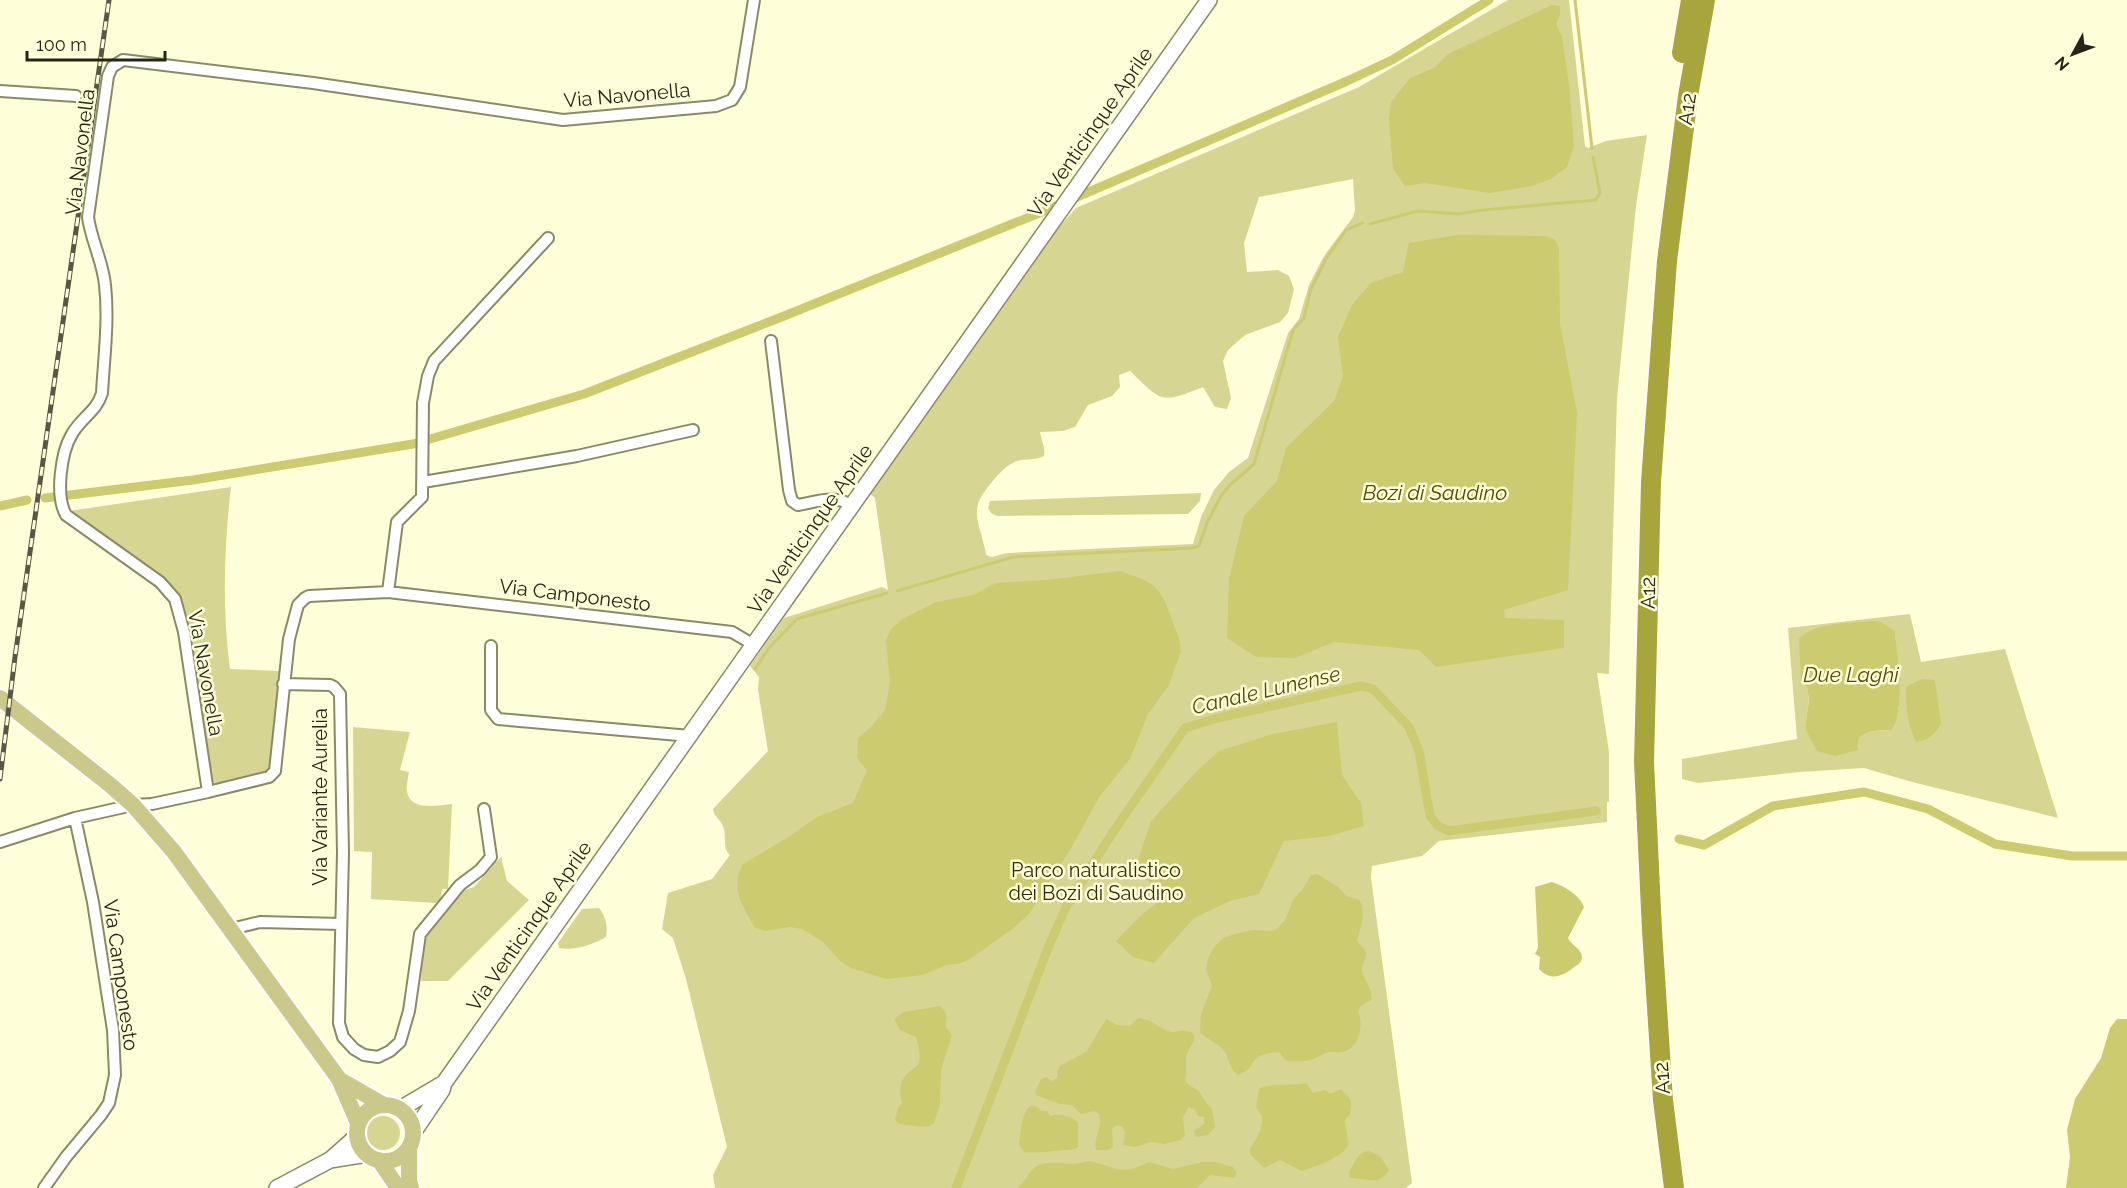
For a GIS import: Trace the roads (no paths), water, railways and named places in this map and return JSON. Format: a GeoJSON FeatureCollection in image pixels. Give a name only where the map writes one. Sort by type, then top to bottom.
{"type":"FeatureCollection","features":[{"type":"Feature","properties":{"kind":"highway","name":"A12"},"geometry":{"type":"LineString","coordinates":[[1661,1188],[1638,934],[1632,775],[1638,485],[1655,264],[1674,97],[1691,0]]}},
{"type":"Feature","properties":{"kind":"highway","name":"A12"},"geometry":{"type":"LineString","coordinates":[[1674,1188],[1663,1100],[1644,762],[1651,482],[1667,261],[1688,96],[1705,0]]}},
{"type":"Feature","properties":{"kind":"main road","name":"Via Venticinque Aprile"},"geometry":{"type":"LineString","coordinates":[[411,1140],[444,1083],[1209,0]]}},
{"type":"Feature","properties":{"kind":"main road"},"geometry":{"type":"LineString","coordinates":[[0,698],[87,765],[133,805],[174,852],[339,1079],[357,1130],[358,1143],[373,1157],[398,1188]]}},
{"type":"Feature","properties":{"kind":"main road"},"geometry":{"type":"LineString","coordinates":[[339,1079],[382,1104],[400,1108],[407,1115],[412,1124],[409,1181],[411,1188]]}},
{"type":"Feature","properties":{"kind":"main road","name":"Via Venticinque Aprile"},"geometry":{"type":"LineString","coordinates":[[400,1108],[444,1083]]}},
{"type":"Feature","properties":{"kind":"main road"},"geometry":{"type":"LineString","coordinates":[[277,1188],[330,1160],[357,1130],[367,1110],[382,1104]]}},
{"type":"Feature","properties":{"kind":"main road"},"geometry":{"type":"LineString","coordinates":[[330,1160],[373,1157],[387,1161],[396,1159],[411,1140]]}},
{"type":"Feature","properties":{"kind":"street","name":"Via Navonella"},"geometry":{"type":"LineString","coordinates":[[208,792],[184,632],[175,599],[160,582],[66,515],[61,506],[63,454],[73,432],[99,402],[102,393],[105,282],[89,229],[88,217],[108,76],[112,67],[123,60],[313,83],[562,120],[716,106],[732,100],[740,87],[754,0]]}},
{"type":"Feature","properties":{"kind":"street","name":"Via Navonella"},"geometry":{"type":"LineString","coordinates":[[0,91],[76,96]]}},
{"type":"Feature","properties":{"kind":"street"},"geometry":{"type":"LineString","coordinates":[[388,592],[395,526],[400,517],[422,497],[423,403],[428,376],[434,361],[548,238]]}},
{"type":"Feature","properties":{"kind":"street"},"geometry":{"type":"LineString","coordinates":[[771,341],[792,501],[798,505],[830,499],[845,501],[852,506]]}},
{"type":"Feature","properties":{"kind":"street"},"geometry":{"type":"LineString","coordinates":[[423,482],[577,456],[693,430]]}},
{"type":"Feature","properties":{"kind":"street","name":"Via Camponesto"},"geometry":{"type":"LineString","coordinates":[[0,842],[75,818],[133,805],[152,804],[269,777],[275,771],[289,639],[300,602],[309,597],[388,592],[732,632],[754,645]]}},
{"type":"Feature","properties":{"kind":"street"},"geometry":{"type":"LineString","coordinates":[[491,646],[490,710],[498,719],[690,736]]}},
{"type":"Feature","properties":{"kind":"street","name":"Via Variante Aurelia"},"geometry":{"type":"LineString","coordinates":[[283,684],[330,685],[340,694],[343,853],[339,1023],[343,1037],[354,1049],[364,1055],[378,1057],[400,1042],[409,1011],[420,933],[460,885],[480,870],[491,857],[484,809]]}},
{"type":"Feature","properties":{"kind":"street","name":"Via Camponesto"},"geometry":{"type":"LineString","coordinates":[[44,1188],[101,1115],[113,1089],[115,1075],[113,1030],[93,902],[75,818]]}},
{"type":"Feature","properties":{"kind":"street"},"geometry":{"type":"LineString","coordinates":[[231,929],[260,922],[341,924]]}},
{"type":"Feature","properties":{"kind":"water"},"geometry":{"type":"Polygon","coordinates":[[[1552,5],[1560,6],[1560,15],[1556,24],[1562,36],[1569,84],[1574,146],[1567,167],[1551,179],[1532,186],[1490,193],[1425,183],[1405,186],[1393,169],[1389,120],[1391,102],[1410,78],[1434,68],[1448,54],[1552,5]]]}},
{"type":"Feature","properties":{"kind":"water","name":"Bozi di Saudino"},"geometry":{"type":"Polygon","coordinates":[[[1457,235],[1546,236],[1555,240],[1559,248],[1560,324],[1577,412],[1568,590],[1504,610],[1505,618],[1564,620],[1564,648],[1436,667],[1419,650],[1334,642],[1295,658],[1256,657],[1227,638],[1229,579],[1244,516],[1277,481],[1286,448],[1334,401],[1343,376],[1338,337],[1352,305],[1371,283],[1403,272],[1409,243],[1457,235]]]}},
{"type":"Feature","properties":{"kind":"water"},"geometry":{"type":"Polygon","coordinates":[[[1120,571],[1153,585],[1160,593],[1179,638],[1181,651],[1169,685],[1148,714],[1130,759],[1100,796],[1070,850],[1029,914],[1011,930],[970,959],[958,964],[946,965],[923,975],[886,979],[851,968],[840,961],[823,942],[802,929],[790,927],[765,931],[754,927],[740,900],[737,888],[738,875],[743,864],[817,817],[853,803],[867,770],[857,758],[858,738],[885,710],[890,682],[886,640],[891,629],[902,619],[936,602],[973,595],[996,583],[1046,580],[1120,571]]]}},
{"type":"Feature","properties":{"kind":"water","name":"Due Laghi"},"geometry":{"type":"Polygon","coordinates":[[[1879,621],[1895,631],[1900,696],[1892,730],[1874,731],[1863,735],[1859,738],[1858,750],[1835,756],[1817,751],[1805,728],[1809,700],[1807,687],[1801,681],[1799,639],[1806,633],[1825,626],[1879,621]]]}},
{"type":"Feature","properties":{"kind":"water"},"geometry":{"type":"Polygon","coordinates":[[[1922,679],[1935,680],[1941,724],[1931,736],[1916,742],[1908,715],[1906,687],[1922,679]]]}},
{"type":"Feature","properties":{"kind":"water"},"geometry":{"type":"Polygon","coordinates":[[[1337,722],[1342,775],[1361,803],[1364,826],[1330,836],[1284,841],[1259,894],[1230,901],[1194,918],[1154,963],[1133,957],[1116,941],[1139,917],[1159,901],[1138,860],[1151,821],[1196,772],[1219,751],[1273,734],[1337,722]]]}},
{"type":"Feature","properties":{"kind":"water"},"geometry":{"type":"Polygon","coordinates":[[[1317,874],[1338,887],[1347,896],[1359,900],[1362,905],[1363,918],[1357,941],[1366,953],[1362,971],[1372,999],[1361,1006],[1358,1011],[1361,1023],[1357,1041],[1349,1049],[1329,1052],[1308,1061],[1286,1061],[1279,1052],[1264,1054],[1256,1059],[1248,1070],[1238,1075],[1232,1069],[1223,1050],[1200,1032],[1201,1014],[1212,986],[1206,970],[1208,958],[1223,938],[1252,930],[1277,929],[1285,920],[1294,898],[1311,875],[1317,874]]]}},
{"type":"Feature","properties":{"kind":"water"},"geometry":{"type":"Polygon","coordinates":[[[1552,882],[1571,891],[1584,907],[1568,938],[1580,952],[1581,961],[1569,971],[1556,976],[1547,975],[1539,969],[1540,957],[1535,954],[1538,948],[1535,887],[1552,882]]]}},
{"type":"Feature","properties":{"kind":"water"},"geometry":{"type":"Polygon","coordinates":[[[940,1006],[946,1015],[945,1026],[952,1035],[941,1070],[940,1105],[934,1123],[924,1127],[899,1124],[895,1120],[902,1103],[900,1091],[902,1083],[906,1075],[919,1062],[920,1056],[916,1037],[900,1030],[894,1019],[904,1012],[940,1006]]]}},
{"type":"Feature","properties":{"kind":"water"},"geometry":{"type":"Polygon","coordinates":[[[1138,1018],[1150,1021],[1171,1032],[1184,1031],[1193,1034],[1194,1040],[1186,1055],[1185,1081],[1199,1091],[1212,1109],[1215,1127],[1208,1135],[1196,1137],[1194,1131],[1204,1124],[1204,1117],[1198,1116],[1195,1110],[1189,1107],[1183,1117],[1185,1135],[1181,1140],[1164,1144],[1151,1142],[1135,1147],[1123,1145],[1125,1133],[1123,1127],[1117,1125],[1112,1129],[1113,1147],[1108,1150],[1096,1150],[1099,1114],[1094,1111],[1081,1114],[1072,1105],[1060,1104],[1036,1095],[1035,1092],[1041,1079],[1047,1077],[1051,1081],[1057,1078],[1060,1066],[1087,1051],[1106,1019],[1117,1025],[1130,1026],[1138,1018]]]}},
{"type":"Feature","properties":{"kind":"water"},"geometry":{"type":"Polygon","coordinates":[[[2117,1019],[2127,1019],[2127,1188],[2066,1188],[2070,1157],[2067,1130],[2075,1099],[2101,1058],[2110,1028],[2117,1019]]]}},
{"type":"Feature","properties":{"kind":"water"},"geometry":{"type":"Polygon","coordinates":[[[1306,1083],[1313,1093],[1325,1090],[1330,1094],[1341,1089],[1350,1100],[1350,1115],[1345,1119],[1348,1144],[1342,1153],[1302,1171],[1280,1160],[1264,1168],[1251,1155],[1250,1149],[1259,1134],[1262,1123],[1262,1117],[1256,1107],[1259,1089],[1268,1086],[1306,1083]]]}},
{"type":"Feature","properties":{"kind":"water"},"geometry":{"type":"Polygon","coordinates":[[[1031,1106],[1047,1111],[1050,1116],[1069,1117],[1078,1123],[1078,1147],[1048,1152],[1024,1151],[1019,1144],[1021,1128],[1025,1112],[1031,1106]]]}},
{"type":"Feature","properties":{"kind":"water"},"geometry":{"type":"Polygon","coordinates":[[[1369,1151],[1380,1156],[1389,1170],[1381,1179],[1350,1178],[1349,1172],[1357,1158],[1369,1151]]]}},
{"type":"Feature","properties":{"kind":"water"},"geometry":{"type":"Polygon","coordinates":[[[1090,1161],[1125,1170],[1149,1162],[1173,1169],[1203,1162],[1215,1162],[1233,1167],[1236,1172],[1235,1178],[1210,1175],[1197,1188],[1017,1188],[1033,1169],[1041,1164],[1073,1164],[1090,1161]]]}},
{"type":"Feature","properties":{"kind":"waterway"},"geometry":{"type":"LineString","coordinates":[[45,498],[193,480],[413,444],[584,394],[1042,212],[1345,82],[1392,60],[1489,0]]}},
{"type":"Feature","properties":{"kind":"waterway"},"geometry":{"type":"LineString","coordinates":[[1575,0],[1592,148]]}},
{"type":"Feature","properties":{"kind":"waterway"},"geometry":{"type":"LineString","coordinates":[[1370,224],[1418,211],[1458,214],[1596,200],[1600,193],[1593,157]]}},
{"type":"Feature","properties":{"kind":"waterway"},"geometry":{"type":"LineString","coordinates":[[897,591],[1013,557],[1199,546],[1207,523],[1221,496],[1254,464],[1292,334],[1304,318],[1311,289],[1326,259],[1346,230],[1362,223]]}},
{"type":"Feature","properties":{"kind":"waterway"},"geometry":{"type":"LineString","coordinates":[[0,506],[27,500]]}},
{"type":"Feature","properties":{"kind":"waterway"},"geometry":{"type":"LineString","coordinates":[[755,669],[769,648],[797,619],[887,593]]}},
{"type":"Feature","properties":{"kind":"waterway","name":"Canale Lunense"},"geometry":{"type":"LineString","coordinates":[[956,1188],[1048,948],[1066,907],[1113,832],[1185,728],[1218,718],[1361,686],[1373,689],[1409,727],[1419,751],[1430,816],[1438,826],[1449,831],[1596,811]]}},
{"type":"Feature","properties":{"kind":"waterway","name":"Canale Lunense"},"geometry":{"type":"LineString","coordinates":[[1679,839],[1704,845],[1773,806],[1864,792],[1928,809],[1995,844],[2072,856],[2127,856]]}},
{"type":"Feature","properties":{"kind":"railway"},"geometry":{"type":"LineString","coordinates":[[0,779],[15,657],[109,0]]}},
{"type":"Feature","properties":{"kind":"park label","name":"Parco naturalistico dei Bozi di Saudino"},"geometry":{"type":"Point","coordinates":[1096,882]}}]}
